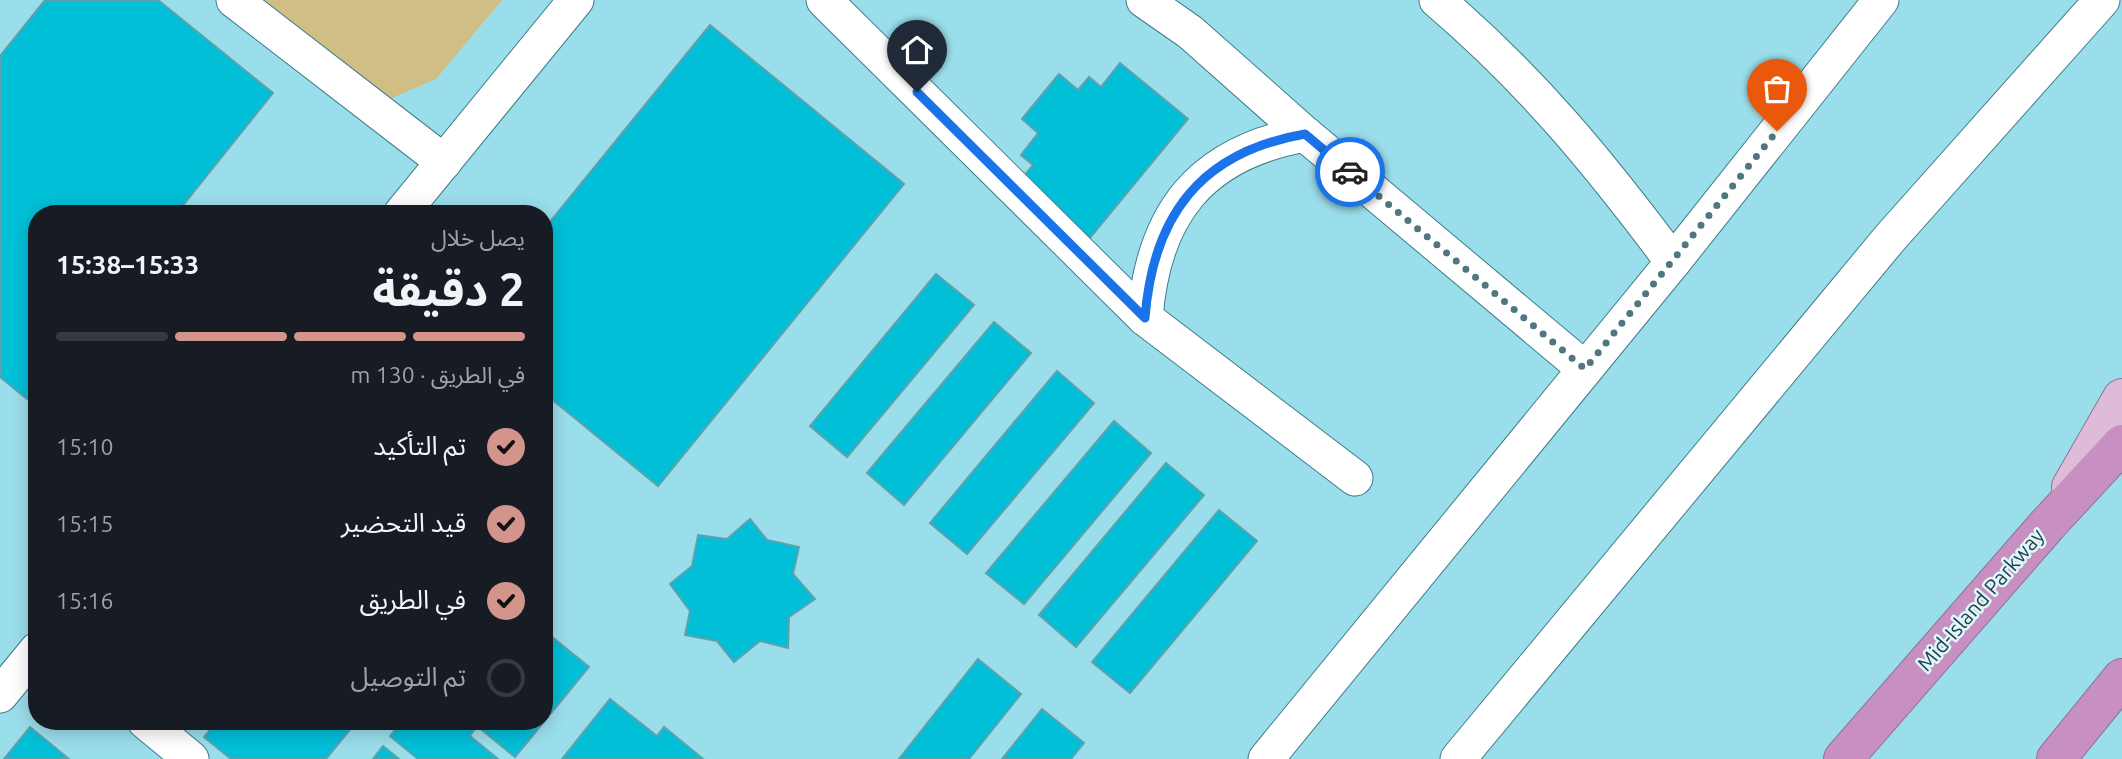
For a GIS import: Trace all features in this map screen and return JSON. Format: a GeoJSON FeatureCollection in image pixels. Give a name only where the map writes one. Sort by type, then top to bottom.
{"type":"FeatureCollection","features":[{"type":"Feature","properties":{"kind":"highway","name":"Mid-Island Parkway"},"geometry":{"type":"LineString","coordinates":[[1843,759],[2048,524],[2122,444]]}},
{"type":"Feature","properties":{"kind":"highway"},"geometry":{"type":"LineString","coordinates":[[2056,759],[2122,678]]}},
{"type":"Feature","properties":{"kind":"main road"},"geometry":{"type":"LineString","coordinates":[[2048,524],[2122,398]]}},
{"type":"Feature","properties":{"kind":"street"},"geometry":{"type":"LineString","coordinates":[[234,0],[444,162]]}},
{"type":"Feature","properties":{"kind":"street"},"geometry":{"type":"LineString","coordinates":[[408,205],[576,0]]}},
{"type":"Feature","properties":{"kind":"street"},"geometry":{"type":"LineString","coordinates":[[824,0],[1145,318],[1355,478]]}},
{"type":"Feature","properties":{"kind":"street"},"geometry":{"type":"LineString","coordinates":[[1144,0],[1190,32],[1305,134],[1585,369]]}},
{"type":"Feature","properties":{"kind":"street"},"geometry":{"type":"LineString","coordinates":[[1437,0],[1513,68],[1572,131],[1672,262]]}},
{"type":"Feature","properties":{"kind":"street"},"geometry":{"type":"LineString","coordinates":[[1847,44],[1848,0]]}},
{"type":"Feature","properties":{"kind":"street"},"geometry":{"type":"LineString","coordinates":[[1266,759],[1672,262],[1881,0]]}},
{"type":"Feature","properties":{"kind":"street"},"geometry":{"type":"LineString","coordinates":[[1458,759],[1838,301],[2102,0]]}},
{"type":"Feature","properties":{"kind":"street"},"geometry":{"type":"LineString","coordinates":[[1145,318],[1148,280],[1158,243],[1186,199],[1202,180],[1233,157],[1268,141],[1305,134]]}},
{"type":"Feature","properties":{"kind":"street"},"geometry":{"type":"LineString","coordinates":[[0,695],[28,661]]}},
{"type":"Feature","properties":{"kind":"street"},"geometry":{"type":"LineString","coordinates":[[156,730],[191,759]]}},
{"type":"Feature","properties":{"kind":"shaded area"},"geometry":{"type":"Polygon","coordinates":[[[231,0],[502,0],[436,79],[392,98],[339,86],[231,0]]]}},
{"type":"Feature","properties":{"kind":"building"},"geometry":{"type":"Polygon","coordinates":[[[45,0],[158,0],[273,93],[183,205],[28,205],[27,399],[0,377],[0,56],[45,0]]]}},
{"type":"Feature","properties":{"kind":"building"},"geometry":{"type":"Polygon","coordinates":[[[710,25],[904,184],[658,486],[553,400],[553,218],[710,25]]]}},
{"type":"Feature","properties":{"kind":"building"},"geometry":{"type":"Polygon","coordinates":[[[1120,63],[1188,119],[1089,239],[1019,182],[1033,165],[1021,155],[1038,133],[1022,119],[1059,74],[1078,90],[1089,77],[1101,87],[1120,63]]]}},
{"type":"Feature","properties":{"kind":"building"},"geometry":{"type":"Polygon","coordinates":[[[936,274],[974,305],[847,457],[810,426],[936,274]]]}},
{"type":"Feature","properties":{"kind":"building"},"geometry":{"type":"Polygon","coordinates":[[[994,322],[1031,353],[904,505],[867,473],[994,322]]]}},
{"type":"Feature","properties":{"kind":"building"},"geometry":{"type":"Polygon","coordinates":[[[1057,371],[1094,403],[967,554],[930,523],[1057,371]]]}},
{"type":"Feature","properties":{"kind":"building"},"geometry":{"type":"Polygon","coordinates":[[[1114,421],[1151,453],[1024,604],[986,573],[1114,421]]]}},
{"type":"Feature","properties":{"kind":"building"},"geometry":{"type":"Polygon","coordinates":[[[1166,463],[1204,495],[1076,647],[1039,615],[1166,463]]]}},
{"type":"Feature","properties":{"kind":"building"},"geometry":{"type":"Polygon","coordinates":[[[1219,510],[1257,541],[1130,693],[1092,662],[1219,510]]]}},
{"type":"Feature","properties":{"kind":"building"},"geometry":{"type":"Polygon","coordinates":[[[750,519],[767,540],[799,547],[793,574],[815,599],[789,617],[788,648],[760,641],[734,662],[717,641],[685,635],[690,611],[670,584],[692,566],[698,535],[727,539],[750,519]]]}},
{"type":"Feature","properties":{"kind":"building"},"geometry":{"type":"Polygon","coordinates":[[[553,638],[589,667],[553,711],[553,638]]]}},
{"type":"Feature","properties":{"kind":"building"},"geometry":{"type":"Polygon","coordinates":[[[978,659],[1021,694],[969,759],[899,759],[978,659]]]}},
{"type":"Feature","properties":{"kind":"building"},"geometry":{"type":"Polygon","coordinates":[[[610,699],[657,736],[664,727],[702,758],[562,759],[610,699]]]}},
{"type":"Feature","properties":{"kind":"building"},"geometry":{"type":"Polygon","coordinates":[[[1042,709],[1084,743],[1071,759],[1002,759],[1042,709]]]}},
{"type":"Feature","properties":{"kind":"building"},"geometry":{"type":"Polygon","coordinates":[[[28,729],[34,730],[69,759],[4,759],[28,729]]]}},
{"type":"Feature","properties":{"kind":"building"},"geometry":{"type":"Polygon","coordinates":[[[210,730],[350,730],[326,759],[231,759],[204,737],[210,730]]]}},
{"type":"Feature","properties":{"kind":"building"},"geometry":{"type":"Polygon","coordinates":[[[395,730],[474,730],[470,736],[498,759],[418,759],[390,736],[395,730]]]}},
{"type":"Feature","properties":{"kind":"building"},"geometry":{"type":"Polygon","coordinates":[[[482,730],[537,730],[515,757],[482,730]]]}},
{"type":"Feature","properties":{"kind":"building"},"geometry":{"type":"Polygon","coordinates":[[[383,746],[399,759],[373,759],[383,746]]]}},
{"type":"Feature","properties":{"kind":"way so far"},"geometry":{"type":"LineString","coordinates":[[1350,172],[1585,369],[1777,131]]}},
{"type":"Feature","properties":{"kind":"route"},"geometry":{"type":"LineString","coordinates":[[917,92],[1145,318],[1148,280],[1158,243],[1177,209],[1202,180],[1233,157],[1268,141],[1305,134],[1350,172]]}}]}
